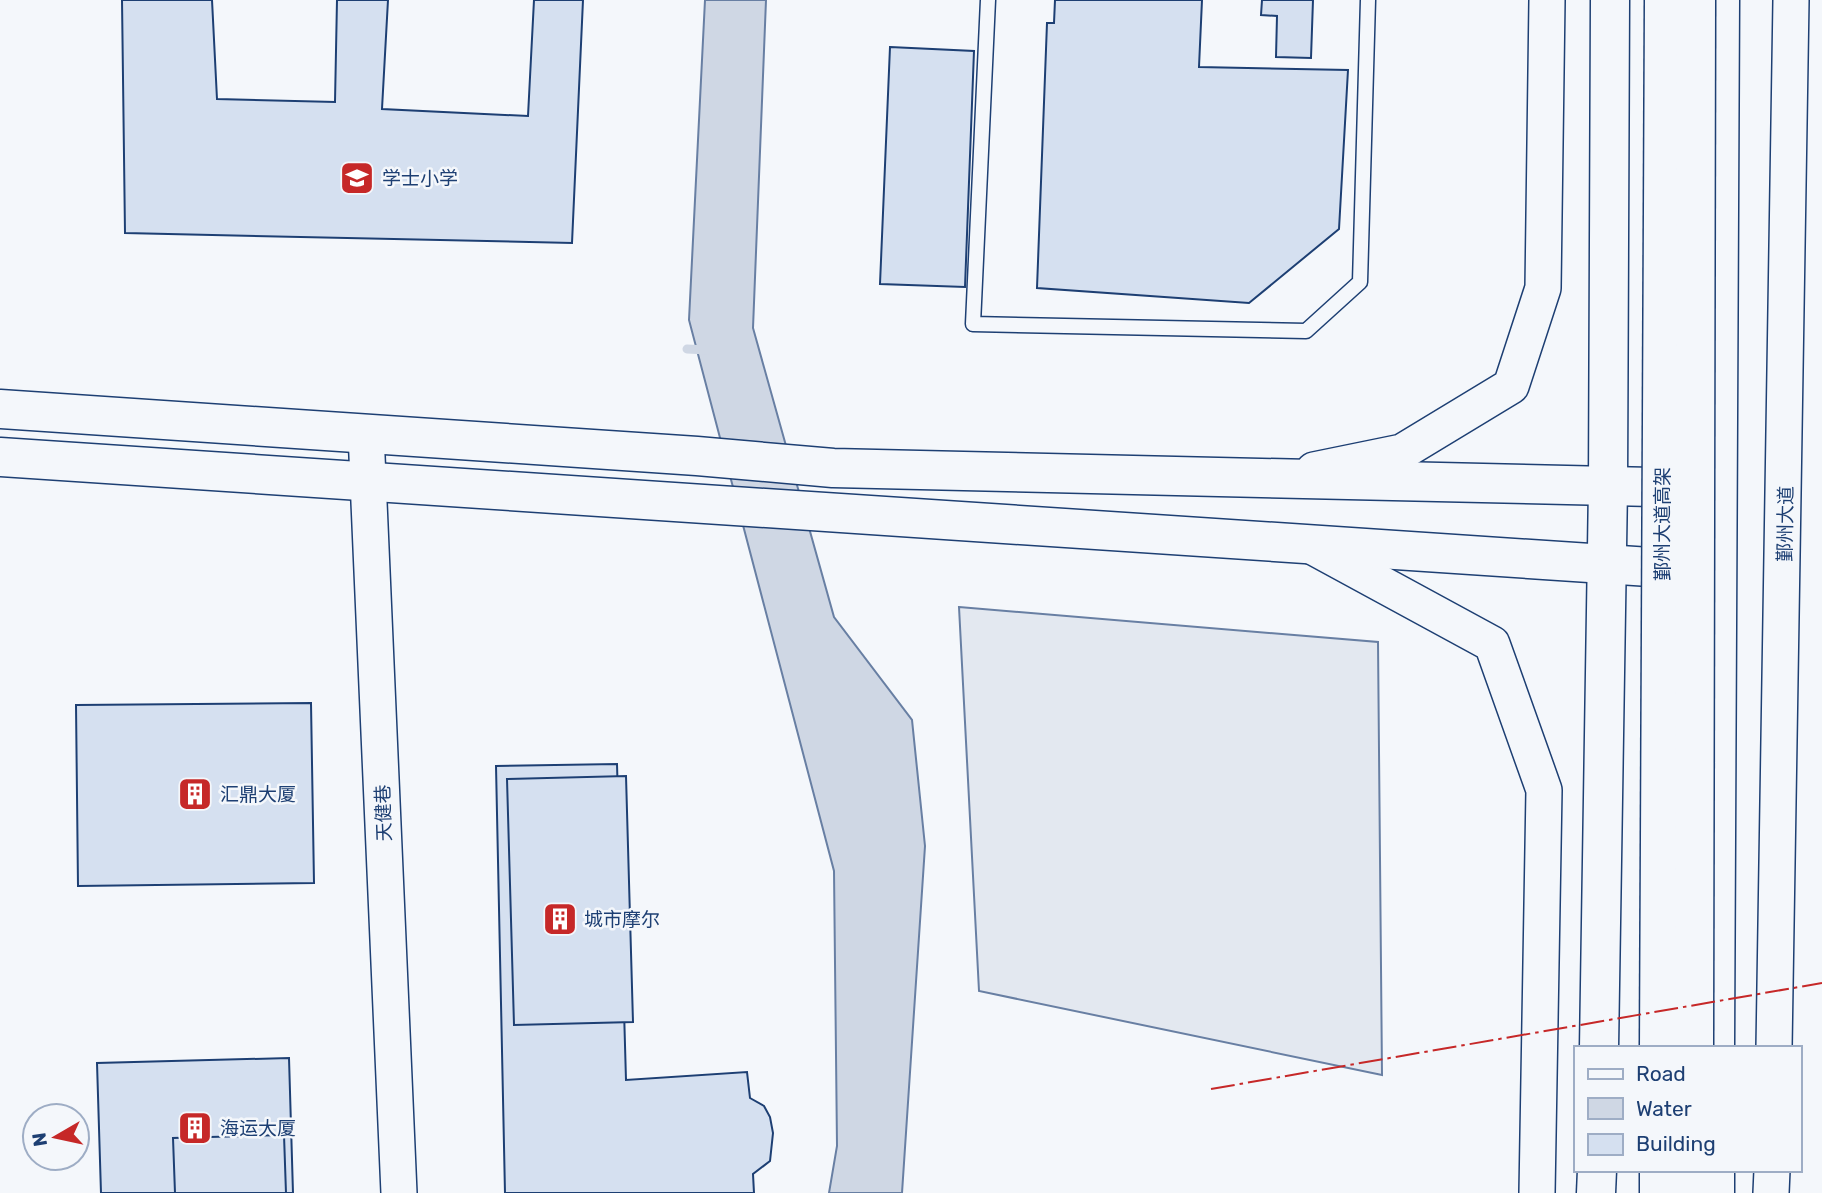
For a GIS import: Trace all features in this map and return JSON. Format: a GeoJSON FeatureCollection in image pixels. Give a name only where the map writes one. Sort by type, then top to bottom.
{"type":"FeatureCollection","features":[{"type":"Feature","properties":{"kind":"main road"},"geometry":{"type":"LineString","coordinates":[[1599,1046],[1608,486],[1610,0]]}},
{"type":"Feature","properties":{"kind":"main road","name":"鄞州大道高架"},"geometry":{"type":"LineString","coordinates":[[1659,1046],[1664,0]]}},
{"type":"Feature","properties":{"kind":"main road","name":"鄞州大道高架"},"geometry":{"type":"LineString","coordinates":[[1694,1046],[1696,0]]}},
{"type":"Feature","properties":{"kind":"main road"},"geometry":{"type":"LineString","coordinates":[[1715,1046],[1720,0]]}},
{"type":"Feature","properties":{"kind":"main road"},"geometry":{"type":"LineString","coordinates":[[0,409],[698,456],[833,468],[1716,489]]}},
{"type":"Feature","properties":{"kind":"main road"},"geometry":{"type":"LineString","coordinates":[[0,457],[1716,571]]}},
{"type":"Feature","properties":{"kind":"main road"},"geometry":{"type":"LineString","coordinates":[[1596,1193],[1597,1172]]}},
{"type":"Feature","properties":{"kind":"main road"},"geometry":{"type":"LineString","coordinates":[[1658,1193],[1659,1172]]}},
{"type":"Feature","properties":{"kind":"main road"},"geometry":{"type":"LineString","coordinates":[[1694,1172],[1694,1193]]}},
{"type":"Feature","properties":{"kind":"main road"},"geometry":{"type":"LineString","coordinates":[[1715,1172],[1715,1193]]}},
{"type":"Feature","properties":{"kind":"street"},"geometry":{"type":"LineString","coordinates":[[1274,478],[1402,452],[1511,386],[1543,288],[1547,0]]}},
{"type":"Feature","properties":{"kind":"street","name":"鄞州大道"},"geometry":{"type":"LineString","coordinates":[[1774,1046],[1787,418],[1791,0]]}},
{"type":"Feature","properties":{"kind":"street","name":"天健巷"},"geometry":{"type":"LineString","coordinates":[[366,433],[399,1193]]}},
{"type":"Feature","properties":{"kind":"street"},"geometry":{"type":"LineString","coordinates":[[1308,544],[1492,644],[1544,790],[1537,1193]]}},
{"type":"Feature","properties":{"kind":"street"},"geometry":{"type":"LineString","coordinates":[[1771,1193],[1772,1172]]}},
{"type":"Feature","properties":{"kind":"lane"},"geometry":{"type":"LineString","coordinates":[[988,0],[973,324],[1306,331],[1360,282],[1368,0]]}},
{"type":"Feature","properties":{"kind":"shaded area"},"geometry":{"type":"Polygon","coordinates":[[[959,607],[1378,642],[1382,1075],[979,991],[959,607]]]}},
{"type":"Feature","properties":{"kind":"water"},"geometry":{"type":"Polygon","coordinates":[[[705,0],[766,0],[753,328],[834,617],[912,720],[925,846],[902,1193],[829,1193],[837,1146],[834,871],[689,320],[705,0]]]}},
{"type":"Feature","properties":{"kind":"building"},"geometry":{"type":"Polygon","coordinates":[[[122,0],[212,0],[217,99],[335,102],[337,0],[388,0],[382,109],[528,116],[534,0],[583,0],[572,243],[125,233],[122,0]]]}},
{"type":"Feature","properties":{"kind":"building"},"geometry":{"type":"Polygon","coordinates":[[[1055,0],[1202,0],[1199,67],[1348,70],[1339,229],[1249,303],[1037,288],[1047,23],[1054,23],[1055,0]]]}},
{"type":"Feature","properties":{"kind":"building"},"geometry":{"type":"Polygon","coordinates":[[[1262,0],[1313,0],[1311,58],[1276,57],[1277,16],[1261,15],[1262,0]]]}},
{"type":"Feature","properties":{"kind":"building"},"geometry":{"type":"Polygon","coordinates":[[[890,47],[974,51],[965,287],[880,284],[890,47]]]}},
{"type":"Feature","properties":{"kind":"building","name":"汇鼎大厦"},"geometry":{"type":"Polygon","coordinates":[[[311,703],[314,883],[78,886],[76,705],[311,703]]]}},
{"type":"Feature","properties":{"kind":"building","name":"城市摩尔"},"geometry":{"type":"Polygon","coordinates":[[[617,764],[626,1080],[747,1072],[750,1098],[764,1106],[770,1117],[773,1133],[770,1161],[753,1174],[754,1193],[505,1193],[496,766],[617,764]]]}},
{"type":"Feature","properties":{"kind":"building"},"geometry":{"type":"Polygon","coordinates":[[[626,776],[633,1022],[514,1025],[507,779],[626,776]]]}},
{"type":"Feature","properties":{"kind":"building","name":"海运大厦"},"geometry":{"type":"Polygon","coordinates":[[[289,1058],[293,1193],[101,1193],[97,1063],[289,1058]]]}},
{"type":"Feature","properties":{"kind":"building"},"geometry":{"type":"Polygon","coordinates":[[[284,1135],[286,1193],[175,1193],[173,1138],[284,1135]]]}},
{"type":"Feature","properties":{"kind":"waterway"},"geometry":{"type":"LineString","coordinates":[[687,349],[707,350]]}},
{"type":"Feature","properties":{"kind":"power"},"geometry":{"type":"LineString","coordinates":[[1211,1089],[1822,983]]}},
{"type":"Feature","properties":{"kind":"place","name":"学士小学"},"geometry":{"type":"Point","coordinates":[357,178]}},
{"type":"Feature","properties":{"kind":"place","name":"汇鼎大厦"},"geometry":{"type":"Point","coordinates":[195,794]}},
{"type":"Feature","properties":{"kind":"place","name":"城市摩尔"},"geometry":{"type":"Point","coordinates":[560,919]}},
{"type":"Feature","properties":{"kind":"place","name":"海运大厦"},"geometry":{"type":"Point","coordinates":[195,1128]}}]}
